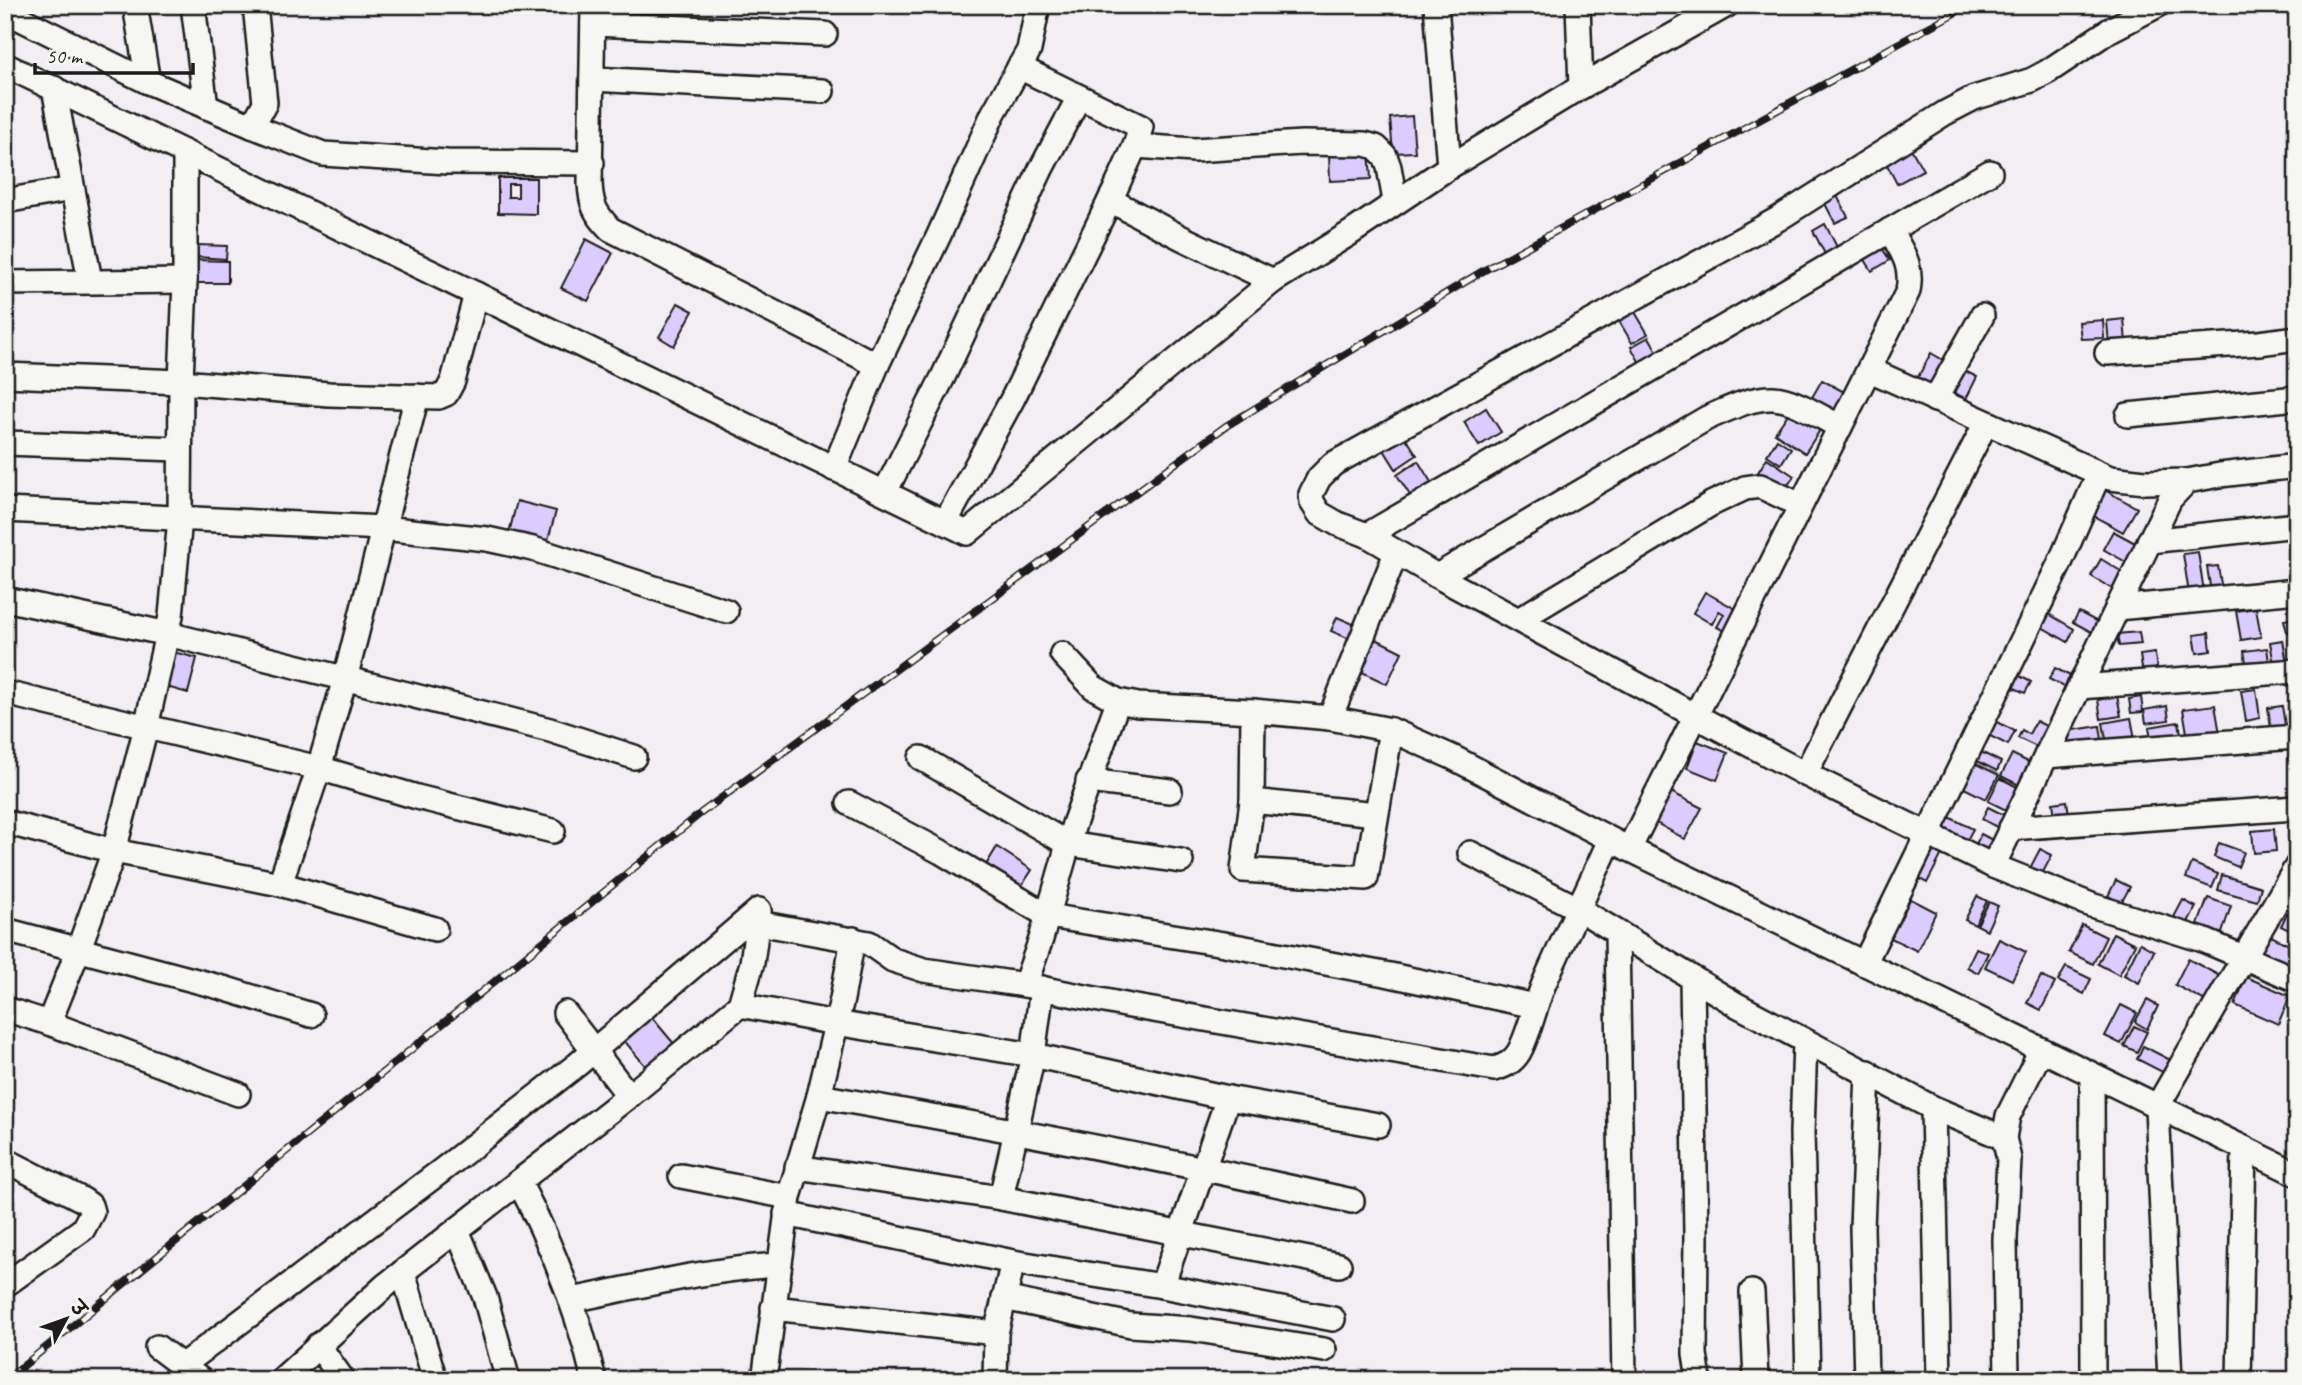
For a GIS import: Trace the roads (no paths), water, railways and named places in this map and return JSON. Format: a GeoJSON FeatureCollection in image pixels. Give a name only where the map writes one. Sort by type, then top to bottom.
{"type":"FeatureCollection","features":[{"type":"Feature","properties":{"kind":"street"},"geometry":{"type":"LineString","coordinates":[[135,5],[148,82]]}},
{"type":"Feature","properties":{"kind":"street"},"geometry":{"type":"LineString","coordinates":[[193,5],[206,107]]}},
{"type":"Feature","properties":{"kind":"street"},"geometry":{"type":"LineString","coordinates":[[252,127],[265,103],[255,5]]}},
{"type":"Feature","properties":{"kind":"street"},"geometry":{"type":"LineString","coordinates":[[835,469],[877,365],[993,114],[1029,50],[1038,5]]}},
{"type":"Feature","properties":{"kind":"street"},"geometry":{"type":"LineString","coordinates":[[1436,5],[1449,167]]}},
{"type":"Feature","properties":{"kind":"street"},"geometry":{"type":"LineString","coordinates":[[1578,5],[1581,87]]}},
{"type":"Feature","properties":{"kind":"street"},"geometry":{"type":"LineString","coordinates":[[5,65],[967,533],[1273,281],[1349,234],[1395,201],[1581,87],[1691,14],[1727,5]]}},
{"type":"Feature","properties":{"kind":"street"},"geometry":{"type":"LineString","coordinates":[[2158,5],[2110,30],[2039,76],[1983,95],[1945,113],[1778,219],[1334,464],[1319,478],[1311,494],[1312,502],[1319,513],[1338,524],[1367,536],[1694,715],[1805,774],[1993,866],[2091,905],[2203,940],[2297,980]]}},
{"type":"Feature","properties":{"kind":"street"},"geometry":{"type":"LineString","coordinates":[[5,11],[148,82],[323,154],[447,162],[592,163]]}},
{"type":"Feature","properties":{"kind":"street"},"geometry":{"type":"LineString","coordinates":[[825,34],[593,15],[590,183],[593,204],[596,213],[610,229],[877,365]]}},
{"type":"Feature","properties":{"kind":"street"},"geometry":{"type":"LineString","coordinates":[[946,522],[1013,398],[1110,200],[1141,127],[1020,67]]}},
{"type":"Feature","properties":{"kind":"street"},"geometry":{"type":"LineString","coordinates":[[592,79],[822,91]]}},
{"type":"Feature","properties":{"kind":"street"},"geometry":{"type":"LineString","coordinates":[[54,88],[90,281]]}},
{"type":"Feature","properties":{"kind":"street"},"geometry":{"type":"LineString","coordinates":[[885,492],[1079,96]]}},
{"type":"Feature","properties":{"kind":"street"},"geometry":{"type":"LineString","coordinates":[[1135,146],[1194,150],[1302,144],[1365,144],[1376,147],[1385,156],[1395,201]]}},
{"type":"Feature","properties":{"kind":"street"},"geometry":{"type":"LineString","coordinates":[[49,1023],[114,850],[168,634],[180,518],[179,449],[186,281],[185,153]]}},
{"type":"Feature","properties":{"kind":"street"},"geometry":{"type":"LineString","coordinates":[[1367,536],[1990,172]]}},
{"type":"Feature","properties":{"kind":"street"},"geometry":{"type":"LineString","coordinates":[[5,201],[72,189]]}},
{"type":"Feature","properties":{"kind":"street"},"geometry":{"type":"LineString","coordinates":[[1110,200],[1273,281]]}},
{"type":"Feature","properties":{"kind":"street"},"geometry":{"type":"LineString","coordinates":[[758,923],[869,943],[906,966],[1494,1069],[1506,1065],[1520,1051],[1535,1006],[1565,934],[1694,715],[1908,291],[1911,276],[1905,257],[1890,230]]}},
{"type":"Feature","properties":{"kind":"street"},"geometry":{"type":"LineString","coordinates":[[5,283],[186,281]]}},
{"type":"Feature","properties":{"kind":"street"},"geometry":{"type":"LineString","coordinates":[[5,375],[181,383],[329,394],[439,397],[450,389],[476,294]]}},
{"type":"Feature","properties":{"kind":"street"},"geometry":{"type":"LineString","coordinates":[[1936,400],[1982,316]]}},
{"type":"Feature","properties":{"kind":"street"},"geometry":{"type":"LineString","coordinates":[[2107,353],[2297,338]]}},
{"type":"Feature","properties":{"kind":"street"},"geometry":{"type":"LineString","coordinates":[[1870,370],[2110,478],[2145,482],[2187,481],[2297,466]]}},
{"type":"Feature","properties":{"kind":"street"},"geometry":{"type":"LineString","coordinates":[[280,884],[319,768],[345,679],[417,396]]}},
{"type":"Feature","properties":{"kind":"street"},"geometry":{"type":"LineString","coordinates":[[1437,576],[1707,418],[1739,404],[1758,398],[1778,397],[1798,404],[1840,427]]}},
{"type":"Feature","properties":{"kind":"street"},"geometry":{"type":"LineString","coordinates":[[2128,415],[2297,398]]}},
{"type":"Feature","properties":{"kind":"street"},"geometry":{"type":"LineString","coordinates":[[1805,774],[1986,423]]}},
{"type":"Feature","properties":{"kind":"street"},"geometry":{"type":"LineString","coordinates":[[5,443],[179,449]]}},
{"type":"Feature","properties":{"kind":"street"},"geometry":{"type":"LineString","coordinates":[[1864,964],[2059,565],[2099,474]]}},
{"type":"Feature","properties":{"kind":"street"},"geometry":{"type":"LineString","coordinates":[[1993,866],[2170,499],[2187,481]]}},
{"type":"Feature","properties":{"kind":"street"},"geometry":{"type":"LineString","coordinates":[[1520,619],[1712,504],[1745,488],[1760,486],[1800,505]]}},
{"type":"Feature","properties":{"kind":"street"},"geometry":{"type":"LineString","coordinates":[[5,510],[383,528],[488,539],[533,549],[726,611]]}},
{"type":"Feature","properties":{"kind":"street"},"geometry":{"type":"LineString","coordinates":[[2150,541],[2297,525]]}},
{"type":"Feature","properties":{"kind":"street"},"geometry":{"type":"LineString","coordinates":[[1330,718],[1396,552]]}},
{"type":"Feature","properties":{"kind":"street"},"geometry":{"type":"LineString","coordinates":[[2117,608],[2297,591]]}},
{"type":"Feature","properties":{"kind":"street"},"geometry":{"type":"LineString","coordinates":[[5,598],[168,634],[550,730],[634,757]]}},
{"type":"Feature","properties":{"kind":"street"},"geometry":{"type":"LineString","coordinates":[[1062,654],[1093,687],[1118,701],[1138,705],[1330,718],[1391,730],[1452,757],[1619,845],[2297,1174]]}},
{"type":"Feature","properties":{"kind":"street"},"geometry":{"type":"LineString","coordinates":[[2079,687],[2297,671]]}},
{"type":"Feature","properties":{"kind":"street"},"geometry":{"type":"LineString","coordinates":[[5,693],[319,768],[417,797],[553,831]]}},
{"type":"Feature","properties":{"kind":"street"},"geometry":{"type":"LineString","coordinates":[[1001,1198],[1033,1055],[1034,987],[1048,916],[1088,781],[1118,701]]}},
{"type":"Feature","properties":{"kind":"street"},"geometry":{"type":"LineString","coordinates":[[1253,711],[1252,801],[1243,870],[1366,878],[1391,730]]}},
{"type":"Feature","properties":{"kind":"street"},"geometry":{"type":"LineString","coordinates":[[2046,756],[2297,737]]}},
{"type":"Feature","properties":{"kind":"street"},"geometry":{"type":"LineString","coordinates":[[921,758],[1068,844],[1181,860]]}},
{"type":"Feature","properties":{"kind":"street"},"geometry":{"type":"LineString","coordinates":[[1088,781],[1170,791]]}},
{"type":"Feature","properties":{"kind":"street"},"geometry":{"type":"LineString","coordinates":[[1252,801],[1376,814]]}},
{"type":"Feature","properties":{"kind":"street"},"geometry":{"type":"LineString","coordinates":[[849,803],[940,852],[1048,916],[1224,944],[1535,1006]]}},
{"type":"Feature","properties":{"kind":"street"},"geometry":{"type":"LineString","coordinates":[[2011,828],[2297,807]]}},
{"type":"Feature","properties":{"kind":"street"},"geometry":{"type":"LineString","coordinates":[[5,822],[114,850],[280,884],[435,929]]}},
{"type":"Feature","properties":{"kind":"street"},"geometry":{"type":"LineString","coordinates":[[1470,853],[1578,909],[1692,979],[1805,1041],[1933,1108],[2004,1138]]}},
{"type":"Feature","properties":{"kind":"street"},"geometry":{"type":"LineString","coordinates":[[2170,1380],[2157,1107],[2297,866]]}},
{"type":"Feature","properties":{"kind":"street"},"geometry":{"type":"LineString","coordinates":[[157,1347],[192,1372],[594,1051],[759,910],[752,963],[740,1005],[629,1096],[403,1272],[281,1380]]}},
{"type":"Feature","properties":{"kind":"street"},"geometry":{"type":"LineString","coordinates":[[5,930],[79,948],[311,1015]]}},
{"type":"Feature","properties":{"kind":"street"},"geometry":{"type":"LineString","coordinates":[[1617,933],[1624,1380]]}},
{"type":"Feature","properties":{"kind":"street"},"geometry":{"type":"LineString","coordinates":[[764,1380],[787,1205],[819,1096],[853,939]]}},
{"type":"Feature","properties":{"kind":"street"},"geometry":{"type":"LineString","coordinates":[[1692,979],[1695,1354],[1699,1380]]}},
{"type":"Feature","properties":{"kind":"street"},"geometry":{"type":"LineString","coordinates":[[740,1005],[1033,1055],[1228,1098],[1378,1125]]}},
{"type":"Feature","properties":{"kind":"street"},"geometry":{"type":"LineString","coordinates":[[5,1009],[238,1094]]}},
{"type":"Feature","properties":{"kind":"street"},"geometry":{"type":"LineString","coordinates":[[565,1013],[629,1096]]}},
{"type":"Feature","properties":{"kind":"street"},"geometry":{"type":"LineString","coordinates":[[1805,1041],[1802,1133],[1808,1380]]}},
{"type":"Feature","properties":{"kind":"street"},"geometry":{"type":"LineString","coordinates":[[2007,1380],[2005,1239],[2009,1159],[2004,1138],[2008,1116],[2041,1050]]}},
{"type":"Feature","properties":{"kind":"street"},"geometry":{"type":"LineString","coordinates":[[1866,1380],[1862,1228],[1868,1072]]}},
{"type":"Feature","properties":{"kind":"street"},"geometry":{"type":"LineString","coordinates":[[2092,1074],[2093,1380]]}},
{"type":"Feature","properties":{"kind":"street"},"geometry":{"type":"LineString","coordinates":[[819,1096],[1017,1131],[1352,1200]]}},
{"type":"Feature","properties":{"kind":"street"},"geometry":{"type":"LineString","coordinates":[[1162,1286],[1228,1098]]}},
{"type":"Feature","properties":{"kind":"street"},"geometry":{"type":"LineString","coordinates":[[1933,1108],[1938,1380]]}},
{"type":"Feature","properties":{"kind":"street"},"geometry":{"type":"LineString","coordinates":[[2239,1380],[2244,1148]]}},
{"type":"Feature","properties":{"kind":"street"},"geometry":{"type":"LineString","coordinates":[[5,1160],[83,1200],[90,1205],[92,1212],[83,1229],[5,1285]]}},
{"type":"Feature","properties":{"kind":"street"},"geometry":{"type":"LineString","coordinates":[[797,1167],[1001,1198],[1339,1265]]}},
{"type":"Feature","properties":{"kind":"street"},"geometry":{"type":"LineString","coordinates":[[681,1176],[1013,1262],[1162,1286],[1333,1319]]}},
{"type":"Feature","properties":{"kind":"street"},"geometry":{"type":"LineString","coordinates":[[519,1182],[539,1221],[572,1300],[594,1380]]}},
{"type":"Feature","properties":{"kind":"street"},"geometry":{"type":"LineString","coordinates":[[457,1230],[485,1297],[508,1380]]}},
{"type":"Feature","properties":{"kind":"street"},"geometry":{"type":"LineString","coordinates":[[995,1380],[996,1333],[1013,1262]]}},
{"type":"Feature","properties":{"kind":"street"},"geometry":{"type":"LineString","coordinates":[[572,1300],[678,1278],[779,1265]]}},
{"type":"Feature","properties":{"kind":"street"},"geometry":{"type":"LineString","coordinates":[[403,1272],[435,1380]]}},
{"type":"Feature","properties":{"kind":"street"},"geometry":{"type":"LineString","coordinates":[[1752,1292],[1756,1380]]}},
{"type":"Feature","properties":{"kind":"street"},"geometry":{"type":"LineString","coordinates":[[1004,1298],[1131,1325],[1191,1329],[1324,1350]]}},
{"type":"Feature","properties":{"kind":"street"},"geometry":{"type":"LineString","coordinates":[[773,1308],[996,1333]]}},
{"type":"Feature","properties":{"kind":"street"},"geometry":{"type":"LineString","coordinates":[[318,1345],[343,1380]]}},
{"type":"Feature","properties":{"kind":"railway"},"geometry":{"type":"LineString","coordinates":[[6,1380],[701,813],[1226,426],[1483,271],[1969,5]]}}]}
